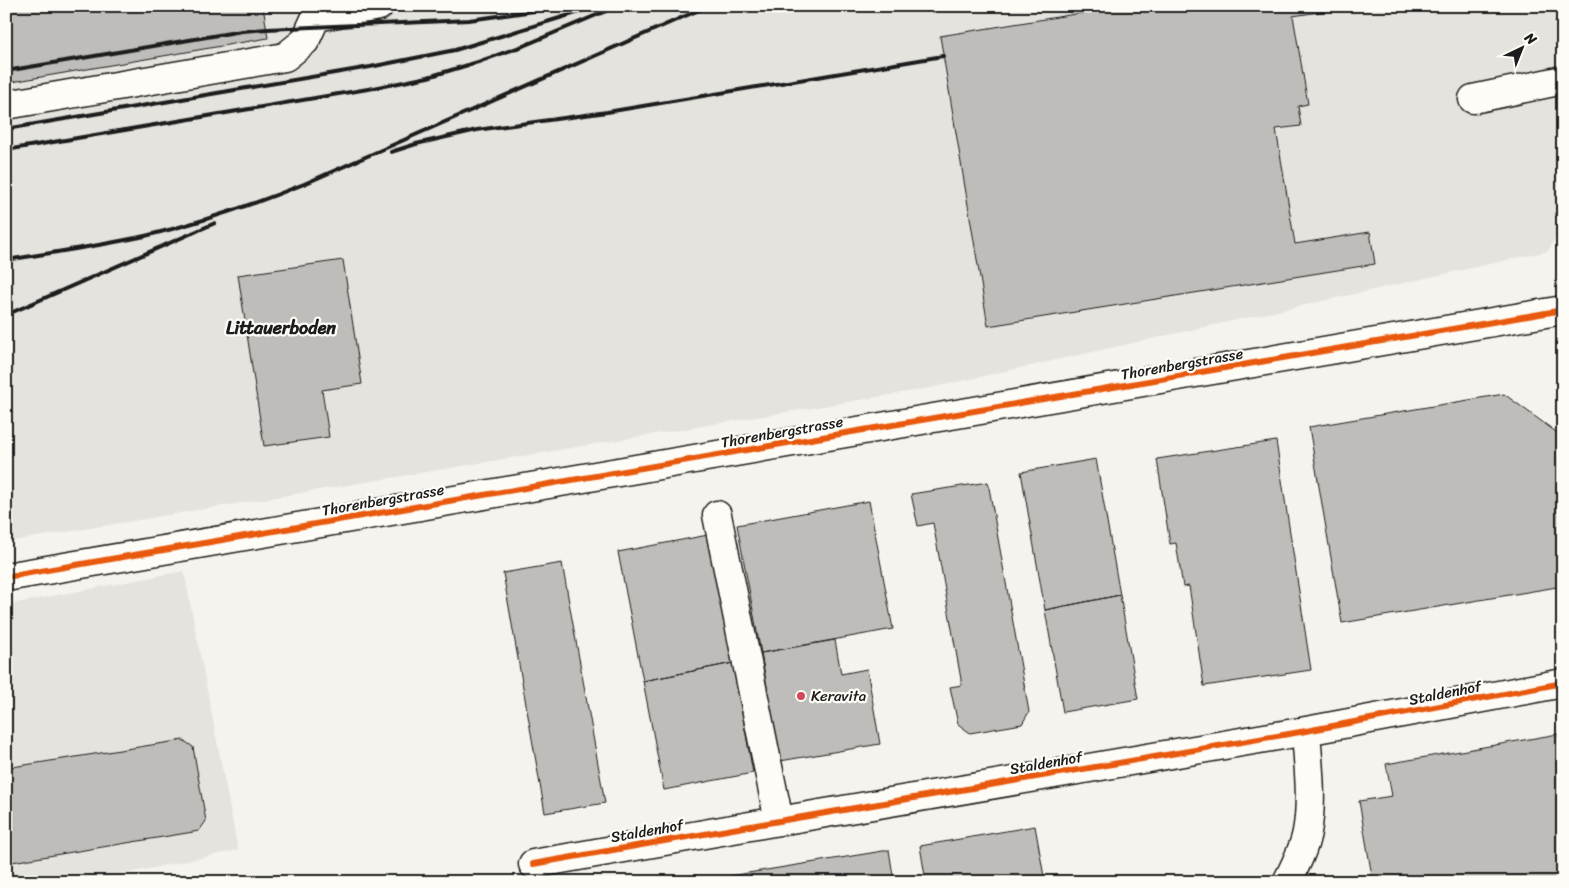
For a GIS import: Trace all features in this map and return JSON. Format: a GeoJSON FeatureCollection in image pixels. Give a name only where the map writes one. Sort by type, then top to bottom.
{"type":"FeatureCollection","features":[{"type":"Feature","properties":{"kind":"main road"},"geometry":{"type":"LineString","coordinates":[[6,105],[284,58],[305,41],[319,12],[379,6]]}},
{"type":"Feature","properties":{"kind":"main road"},"geometry":{"type":"LineString","coordinates":[[1473,100],[1563,80]]}},
{"type":"Feature","properties":{"kind":"main road","name":"Thorenbergstrasse"},"geometry":{"type":"LineString","coordinates":[[6,577],[1563,310]]}},
{"type":"Feature","properties":{"kind":"main road"},"geometry":{"type":"LineString","coordinates":[[717,515],[779,821]]}},
{"type":"Feature","properties":{"kind":"main road","name":"Staldenhof"},"geometry":{"type":"LineString","coordinates":[[546,869],[779,821],[1306,732],[1563,683]]}},
{"type":"Feature","properties":{"kind":"main road"},"geometry":{"type":"LineString","coordinates":[[1287,882],[1295,867],[1307,832],[1309,792],[1306,732]]}},
{"type":"Feature","properties":{"kind":"shaded area"},"geometry":{"type":"Polygon","coordinates":[[[6,6],[1563,6],[1563,32],[1557,36],[1563,77],[1563,225],[1548,251],[925,389],[6,542],[6,6]]]}},
{"type":"Feature","properties":{"kind":"shaded area"},"geometry":{"type":"Polygon","coordinates":[[[184,571],[238,850],[86,882],[6,882],[6,605],[184,571]]]}},
{"type":"Feature","properties":{"kind":"building"},"geometry":{"type":"Polygon","coordinates":[[[6,6],[263,6],[268,38],[6,83],[6,6]]]}},
{"type":"Feature","properties":{"kind":"building"},"geometry":{"type":"Polygon","coordinates":[[[1125,6],[1332,6],[1332,10],[1293,16],[1308,104],[1298,106],[1301,126],[1276,129],[1295,244],[1370,232],[1375,264],[988,326],[940,36],[1125,6]]]}},
{"type":"Feature","properties":{"kind":"building"},"geometry":{"type":"Polygon","coordinates":[[[343,260],[362,384],[322,390],[329,437],[264,446],[238,275],[343,260]]]}},
{"type":"Feature","properties":{"kind":"building"},"geometry":{"type":"Polygon","coordinates":[[[1504,394],[1563,437],[1563,586],[1342,623],[1309,427],[1504,394]]]}},
{"type":"Feature","properties":{"kind":"building"},"geometry":{"type":"Polygon","coordinates":[[[1276,441],[1311,670],[1204,686],[1189,586],[1183,587],[1176,543],[1170,544],[1157,459],[1276,441]]]}},
{"type":"Feature","properties":{"kind":"building"},"geometry":{"type":"Polygon","coordinates":[[[1096,459],[1120,595],[1045,610],[1021,472],[1096,459]]]}},
{"type":"Feature","properties":{"kind":"building"},"geometry":{"type":"Polygon","coordinates":[[[988,482],[1029,712],[1022,724],[970,733],[958,724],[950,687],[962,685],[933,523],[918,526],[911,494],[988,482]]]}},
{"type":"Feature","properties":{"kind":"building"},"geometry":{"type":"Polygon","coordinates":[[[869,501],[893,629],[761,653],[737,525],[869,501]]]}},
{"type":"Feature","properties":{"kind":"building"},"geometry":{"type":"Polygon","coordinates":[[[708,535],[733,663],[643,681],[618,552],[708,535]]]}},
{"type":"Feature","properties":{"kind":"building"},"geometry":{"type":"Polygon","coordinates":[[[562,563],[605,803],[545,813],[503,573],[562,563]]]}},
{"type":"Feature","properties":{"kind":"building"},"geometry":{"type":"Polygon","coordinates":[[[1120,595],[1138,699],[1063,712],[1045,610],[1120,595]]]}},
{"type":"Feature","properties":{"kind":"building"},"geometry":{"type":"Polygon","coordinates":[[[835,640],[841,674],[867,669],[880,744],[780,761],[761,653],[835,640]]]}},
{"type":"Feature","properties":{"kind":"building"},"geometry":{"type":"Polygon","coordinates":[[[733,663],[753,773],[664,790],[643,681],[733,663]]]}},
{"type":"Feature","properties":{"kind":"building"},"geometry":{"type":"Polygon","coordinates":[[[1558,734],[1563,764],[1563,882],[1373,882],[1359,801],[1392,796],[1386,764],[1558,734]]]}},
{"type":"Feature","properties":{"kind":"building"},"geometry":{"type":"Polygon","coordinates":[[[183,740],[193,747],[206,821],[199,831],[6,863],[6,768],[183,740]]]}},
{"type":"Feature","properties":{"kind":"building"},"geometry":{"type":"Polygon","coordinates":[[[1035,826],[1045,882],[926,882],[920,846],[1035,826]]]}},
{"type":"Feature","properties":{"kind":"building"},"geometry":{"type":"Polygon","coordinates":[[[889,850],[894,882],[693,882],[889,850]]]}},
{"type":"Feature","properties":{"kind":"railway"},"geometry":{"type":"LineString","coordinates":[[6,71],[242,31],[469,20],[569,6]]}},
{"type":"Feature","properties":{"kind":"railway"},"geometry":{"type":"LineString","coordinates":[[6,129],[370,67],[455,50],[599,6]]}},
{"type":"Feature","properties":{"kind":"railway"},"geometry":{"type":"LineString","coordinates":[[6,150],[374,88],[428,77],[523,46],[618,6]]}},
{"type":"Feature","properties":{"kind":"railway"},"geometry":{"type":"LineString","coordinates":[[6,260],[145,236],[245,206],[304,184],[708,6]]}},
{"type":"Feature","properties":{"kind":"railway"},"geometry":{"type":"LineString","coordinates":[[1557,22],[1563,18]]}},
{"type":"Feature","properties":{"kind":"railway"},"geometry":{"type":"LineString","coordinates":[[391,152],[416,144],[477,130],[607,112],[943,56]]}},
{"type":"Feature","properties":{"kind":"railway"},"geometry":{"type":"LineString","coordinates":[[6,315],[215,223]]}},
{"type":"Feature","properties":{"kind":"cycle path"},"geometry":{"type":"LineString","coordinates":[[6,577],[1563,310]]}},
{"type":"Feature","properties":{"kind":"cycle path"},"geometry":{"type":"LineString","coordinates":[[533,864],[1306,731],[1563,683]]}},
{"type":"Feature","properties":{"kind":"place","name":"Keravita"},"geometry":{"type":"Point","coordinates":[801,696]}},
{"type":"Feature","properties":{"kind":"district","name":"Littauerboden"},"geometry":{"type":"Point","coordinates":[281,328]}}]}
